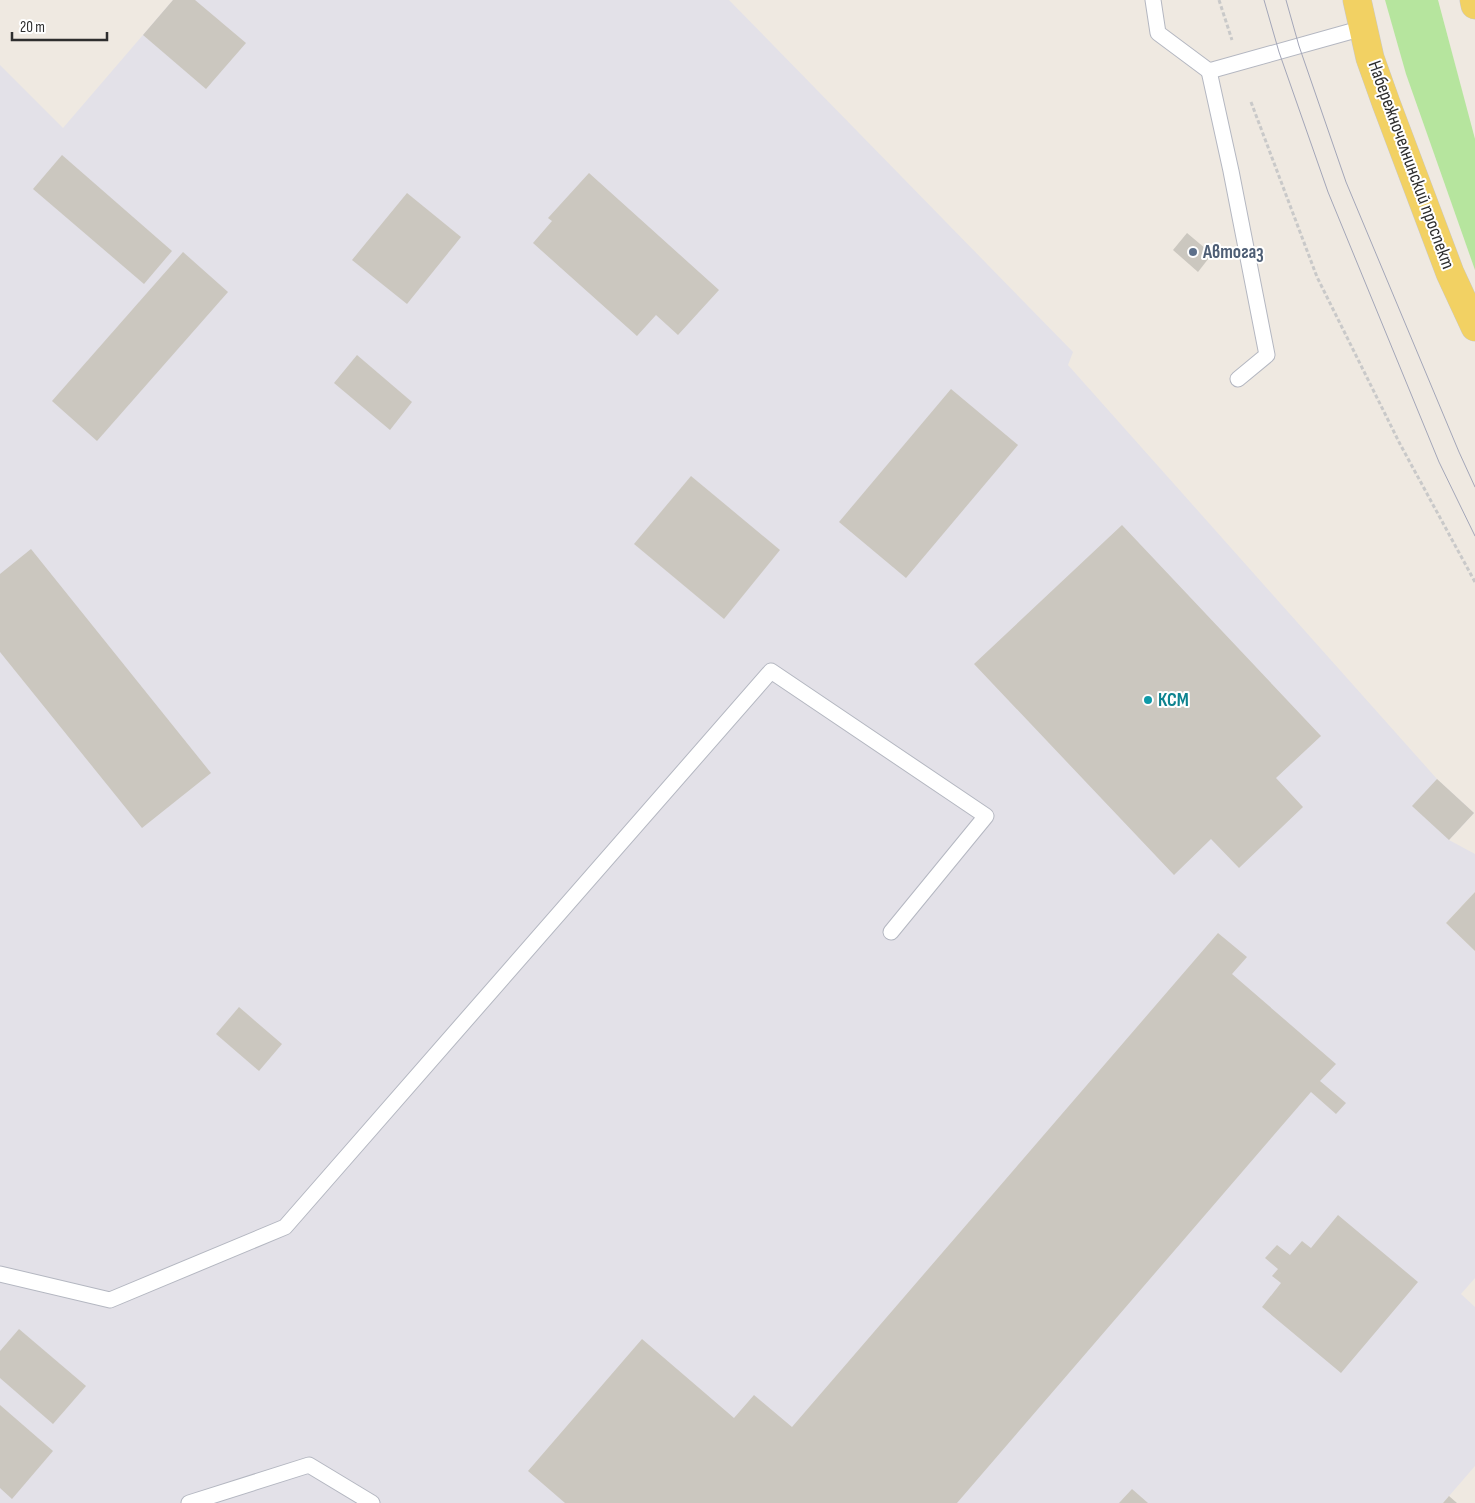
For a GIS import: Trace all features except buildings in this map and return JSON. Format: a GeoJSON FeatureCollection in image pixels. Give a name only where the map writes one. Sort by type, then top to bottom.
{"type":"FeatureCollection","features":[{"type":"Feature","properties":{"kind":"main road","name":"Набережночелнинский проспект"},"geometry":{"type":"LineString","coordinates":[[1357,0],[1370,58],[1386,103],[1450,273],[1475,327]]}},
{"type":"Feature","properties":{"kind":"main road"},"geometry":{"type":"LineString","coordinates":[[1474,0],[1475,5]]}},
{"type":"Feature","properties":{"kind":"lane"},"geometry":{"type":"LineString","coordinates":[[1153,0],[1158,33],[1208,71],[1231,171],[1267,354],[1238,379]]}},
{"type":"Feature","properties":{"kind":"lane"},"geometry":{"type":"LineString","coordinates":[[1208,71],[1363,28]]}},
{"type":"Feature","properties":{"kind":"lane"},"geometry":{"type":"LineString","coordinates":[[0,1274],[110,1300],[285,1227],[771,671],[986,816],[891,932]]}},
{"type":"Feature","properties":{"kind":"lane"},"geometry":{"type":"LineString","coordinates":[[189,1503],[309,1465],[372,1503]]}},
{"type":"Feature","properties":{"kind":"path"},"geometry":{"type":"LineString","coordinates":[[1219,0],[1234,45]]}},
{"type":"Feature","properties":{"kind":"path"},"geometry":{"type":"LineString","coordinates":[[1251,102],[1317,277],[1400,444],[1475,582]]}},
{"type":"Feature","properties":{"kind":"shaded area"},"geometry":{"type":"Polygon","coordinates":[[[173,0],[729,0],[1073,352],[1068,365],[1437,779],[1474,813],[1449,840],[1475,854],[1475,892],[1446,923],[1475,951],[1475,1278],[1461,1294],[1475,1307],[1475,1466],[1443,1503],[0,1503],[0,65],[63,128],[173,0]]]}},
{"type":"Feature","properties":{"kind":"green space"},"geometry":{"type":"Polygon","coordinates":[[[1385,0],[1438,0],[1475,139],[1475,270],[1406,74],[1385,0]]]}},
{"type":"Feature","properties":{"kind":"tram line"},"geometry":{"type":"LineString","coordinates":[[1264,0],[1279,52],[1328,192],[1439,462],[1475,536]]}},
{"type":"Feature","properties":{"kind":"tram line"},"geometry":{"type":"LineString","coordinates":[[1286,0],[1299,46],[1346,182],[1475,487]]}},
{"type":"Feature","properties":{"kind":"place","name":"Автогаз"},"geometry":{"type":"Point","coordinates":[1193,252]}},
{"type":"Feature","properties":{"kind":"place","name":"КСМ"},"geometry":{"type":"Point","coordinates":[1148,700]}}]}
